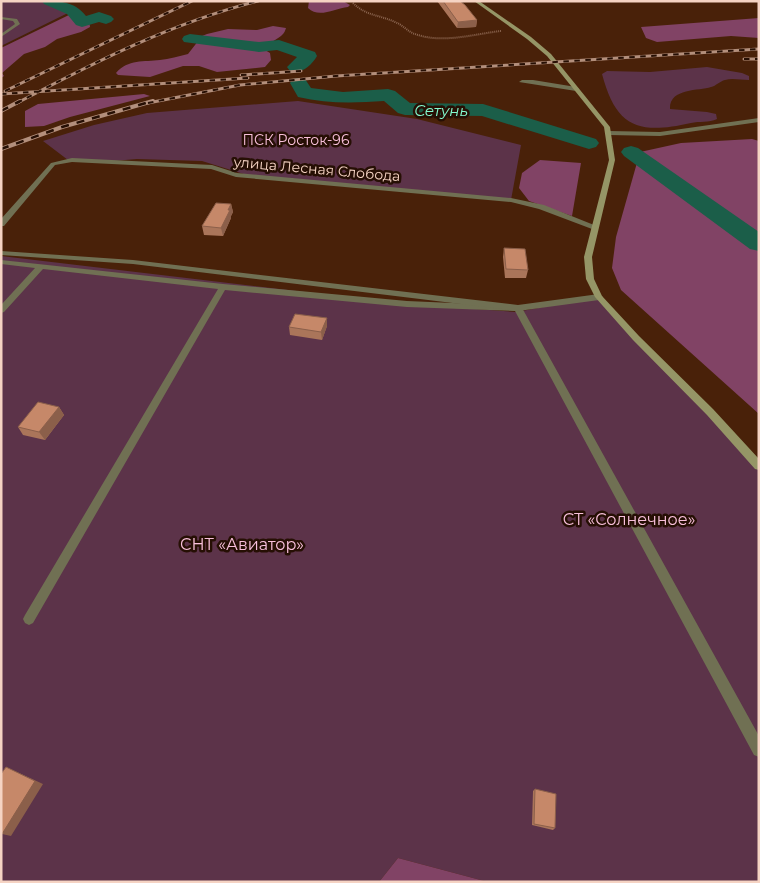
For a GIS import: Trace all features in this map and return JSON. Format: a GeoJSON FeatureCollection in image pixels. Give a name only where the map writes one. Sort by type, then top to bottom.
{"type":"FeatureCollection","features":[{"type":"Feature","properties":{"kind":"main road"},"geometry":{"type":"LineString","coordinates":[[476,1],[549,55],[603,121],[609,133],[612,160],[588,263],[590,279],[599,297],[636,338],[710,412],[759,466]]}},
{"type":"Feature","properties":{"kind":"street"},"geometry":{"type":"LineString","coordinates":[[1,18],[15,20],[18,24],[1,36]]}},
{"type":"Feature","properties":{"kind":"street"},"geometry":{"type":"LineString","coordinates":[[522,82],[576,88]]}},
{"type":"Feature","properties":{"kind":"street"},"geometry":{"type":"LineString","coordinates":[[609,133],[660,134],[759,120]]}},
{"type":"Feature","properties":{"kind":"street","name":"улица Лесная Слобода"},"geometry":{"type":"LineString","coordinates":[[1,224],[53,164],[72,160],[212,167],[236,175],[511,200],[541,207],[595,227]]}},
{"type":"Feature","properties":{"kind":"street"},"geometry":{"type":"LineString","coordinates":[[1,253],[180,267],[518,308]]}},
{"type":"Feature","properties":{"kind":"street"},"geometry":{"type":"LineString","coordinates":[[1,262],[223,288],[407,304],[518,308],[599,297]]}},
{"type":"Feature","properties":{"kind":"street"},"geometry":{"type":"LineString","coordinates":[[1,310],[42,266]]}},
{"type":"Feature","properties":{"kind":"street"},"geometry":{"type":"LineString","coordinates":[[29,618],[223,288]]}},
{"type":"Feature","properties":{"kind":"street"},"geometry":{"type":"LineString","coordinates":[[518,308],[759,750]]}},
{"type":"Feature","properties":{"kind":"path"},"geometry":{"type":"LineString","coordinates":[[353,3],[361,12],[376,18],[397,22],[414,35],[432,38],[517,30]]}},
{"type":"Feature","properties":{"kind":"green space"},"geometry":{"type":"Polygon","coordinates":[[[1,1],[45,1],[76,9],[1,46],[1,1]]]}},
{"type":"Feature","properties":{"kind":"green space"},"geometry":{"type":"Polygon","coordinates":[[[707,67],[742,73],[749,76],[749,80],[725,80],[713,86],[686,92],[674,97],[670,109],[707,112],[716,114],[717,119],[673,127],[643,127],[632,123],[622,116],[614,106],[602,74],[607,71],[650,72],[707,67]]]}},
{"type":"Feature","properties":{"kind":"green space","name":"ПСК Росток-96"},"geometry":{"type":"Polygon","coordinates":[[[298,101],[417,119],[521,145],[511,200],[247,175],[202,161],[137,159],[113,161],[68,160],[43,141],[94,125],[147,113],[298,101]]]}},
{"type":"Feature","properties":{"kind":"green space","name":"СНТ «Авиатор»"},"geometry":{"type":"Polygon","coordinates":[[[1,256],[407,304],[516,312],[599,297],[759,468],[759,882],[488,882],[398,858],[379,882],[1,882],[1,256]]]}},
{"type":"Feature","properties":{"kind":"shaded area"},"geometry":{"type":"Polygon","coordinates":[[[309,1],[343,1],[350,5],[317,13],[308,8],[309,1]]]}},
{"type":"Feature","properties":{"kind":"shaded area"},"geometry":{"type":"Polygon","coordinates":[[[71,14],[89,19],[90,27],[24,54],[2,73],[4,76],[1,78],[1,48],[71,14]]]}},
{"type":"Feature","properties":{"kind":"shaded area"},"geometry":{"type":"Polygon","coordinates":[[[759,18],[759,38],[731,36],[657,42],[646,38],[641,27],[759,18]]]}},
{"type":"Feature","properties":{"kind":"shaded area"},"geometry":{"type":"Polygon","coordinates":[[[273,26],[286,28],[282,35],[270,43],[265,50],[270,53],[271,60],[265,67],[217,72],[199,66],[183,66],[150,77],[118,75],[116,73],[131,63],[163,60],[188,54],[202,36],[207,34],[228,29],[257,30],[273,26]]]}},
{"type":"Feature","properties":{"kind":"shaded area"},"geometry":{"type":"Polygon","coordinates":[[[144,94],[150,96],[70,117],[44,126],[25,127],[25,111],[38,104],[144,94]]]}},
{"type":"Feature","properties":{"kind":"shaded area"},"geometry":{"type":"Polygon","coordinates":[[[752,139],[759,141],[759,414],[621,290],[612,268],[616,237],[640,152],[681,143],[752,139]]]}},
{"type":"Feature","properties":{"kind":"shaded area"},"geometry":{"type":"Polygon","coordinates":[[[540,160],[581,163],[572,216],[529,201],[519,188],[522,173],[540,160]]]}},
{"type":"Feature","properties":{"kind":"shaded area"},"geometry":{"type":"Polygon","coordinates":[[[398,858],[488,882],[379,882],[398,858]]]}},
{"type":"Feature","properties":{"kind":"building"},"geometry":{"type":"Polygon","coordinates":[[[443,1],[460,1],[477,20],[458,22],[443,1]]]}},
{"type":"Feature","properties":{"kind":"building"},"geometry":{"type":"Polygon","coordinates":[[[216,203],[231,204],[221,228],[202,226],[216,203]]]}},
{"type":"Feature","properties":{"kind":"building"},"geometry":{"type":"Polygon","coordinates":[[[504,248],[525,249],[528,270],[506,269],[504,248]]]}},
{"type":"Feature","properties":{"kind":"building"},"geometry":{"type":"Polygon","coordinates":[[[295,314],[327,318],[321,332],[289,327],[295,314]]]}},
{"type":"Feature","properties":{"kind":"building"},"geometry":{"type":"Polygon","coordinates":[[[38,402],[59,407],[39,432],[18,427],[38,402]]]}},
{"type":"Feature","properties":{"kind":"building"},"geometry":{"type":"Polygon","coordinates":[[[6,767],[35,781],[2,834],[1,774],[6,767]]]}},
{"type":"Feature","properties":{"kind":"building"},"geometry":{"type":"Polygon","coordinates":[[[535,789],[556,794],[555,828],[534,824],[535,789]]]}},
{"type":"Feature","properties":{"kind":"waterway","name":"Сетунь"},"geometry":{"type":"LineString","coordinates":[[49,1],[72,11],[82,22],[99,17],[106,19]]}},
{"type":"Feature","properties":{"kind":"waterway","name":"Сетунь"},"geometry":{"type":"LineString","coordinates":[[190,39],[259,47],[279,45],[309,56],[296,67]]}},
{"type":"Feature","properties":{"kind":"waterway","name":"Сетунь"},"geometry":{"type":"LineString","coordinates":[[299,83],[305,93],[343,98],[388,95],[405,109],[483,110],[589,143]]}},
{"type":"Feature","properties":{"kind":"waterway","name":"Сетунь"},"geometry":{"type":"LineString","coordinates":[[631,152],[759,244]]}},
{"type":"Feature","properties":{"kind":"railway"},"geometry":{"type":"LineString","coordinates":[[5,91],[192,1]]}},
{"type":"Feature","properties":{"kind":"railway"},"geometry":{"type":"LineString","coordinates":[[39,92],[134,45],[165,32],[195,20],[258,1]]}},
{"type":"Feature","properties":{"kind":"railway"},"geometry":{"type":"LineString","coordinates":[[148,103],[240,85],[336,76],[759,49]]}},
{"type":"Feature","properties":{"kind":"railway"},"geometry":{"type":"LineString","coordinates":[[744,59],[759,59]]}},
{"type":"Feature","properties":{"kind":"railway"},"geometry":{"type":"LineString","coordinates":[[241,75],[301,71]]}},
{"type":"Feature","properties":{"kind":"railway"},"geometry":{"type":"LineString","coordinates":[[39,92],[248,78]]}},
{"type":"Feature","properties":{"kind":"railway"},"geometry":{"type":"LineString","coordinates":[[1,94],[39,92]]}},
{"type":"Feature","properties":{"kind":"railway"},"geometry":{"type":"LineString","coordinates":[[17,103],[39,92]]}},
{"type":"Feature","properties":{"kind":"railway"},"geometry":{"type":"LineString","coordinates":[[1,111],[20,101]]}},
{"type":"Feature","properties":{"kind":"railway"},"geometry":{"type":"LineString","coordinates":[[1,149],[62,127],[153,101]]}},
{"type":"Feature","properties":{"kind":"park label","name":"СТ «Солнечное»"},"geometry":{"type":"Point","coordinates":[629,519]}}]}
